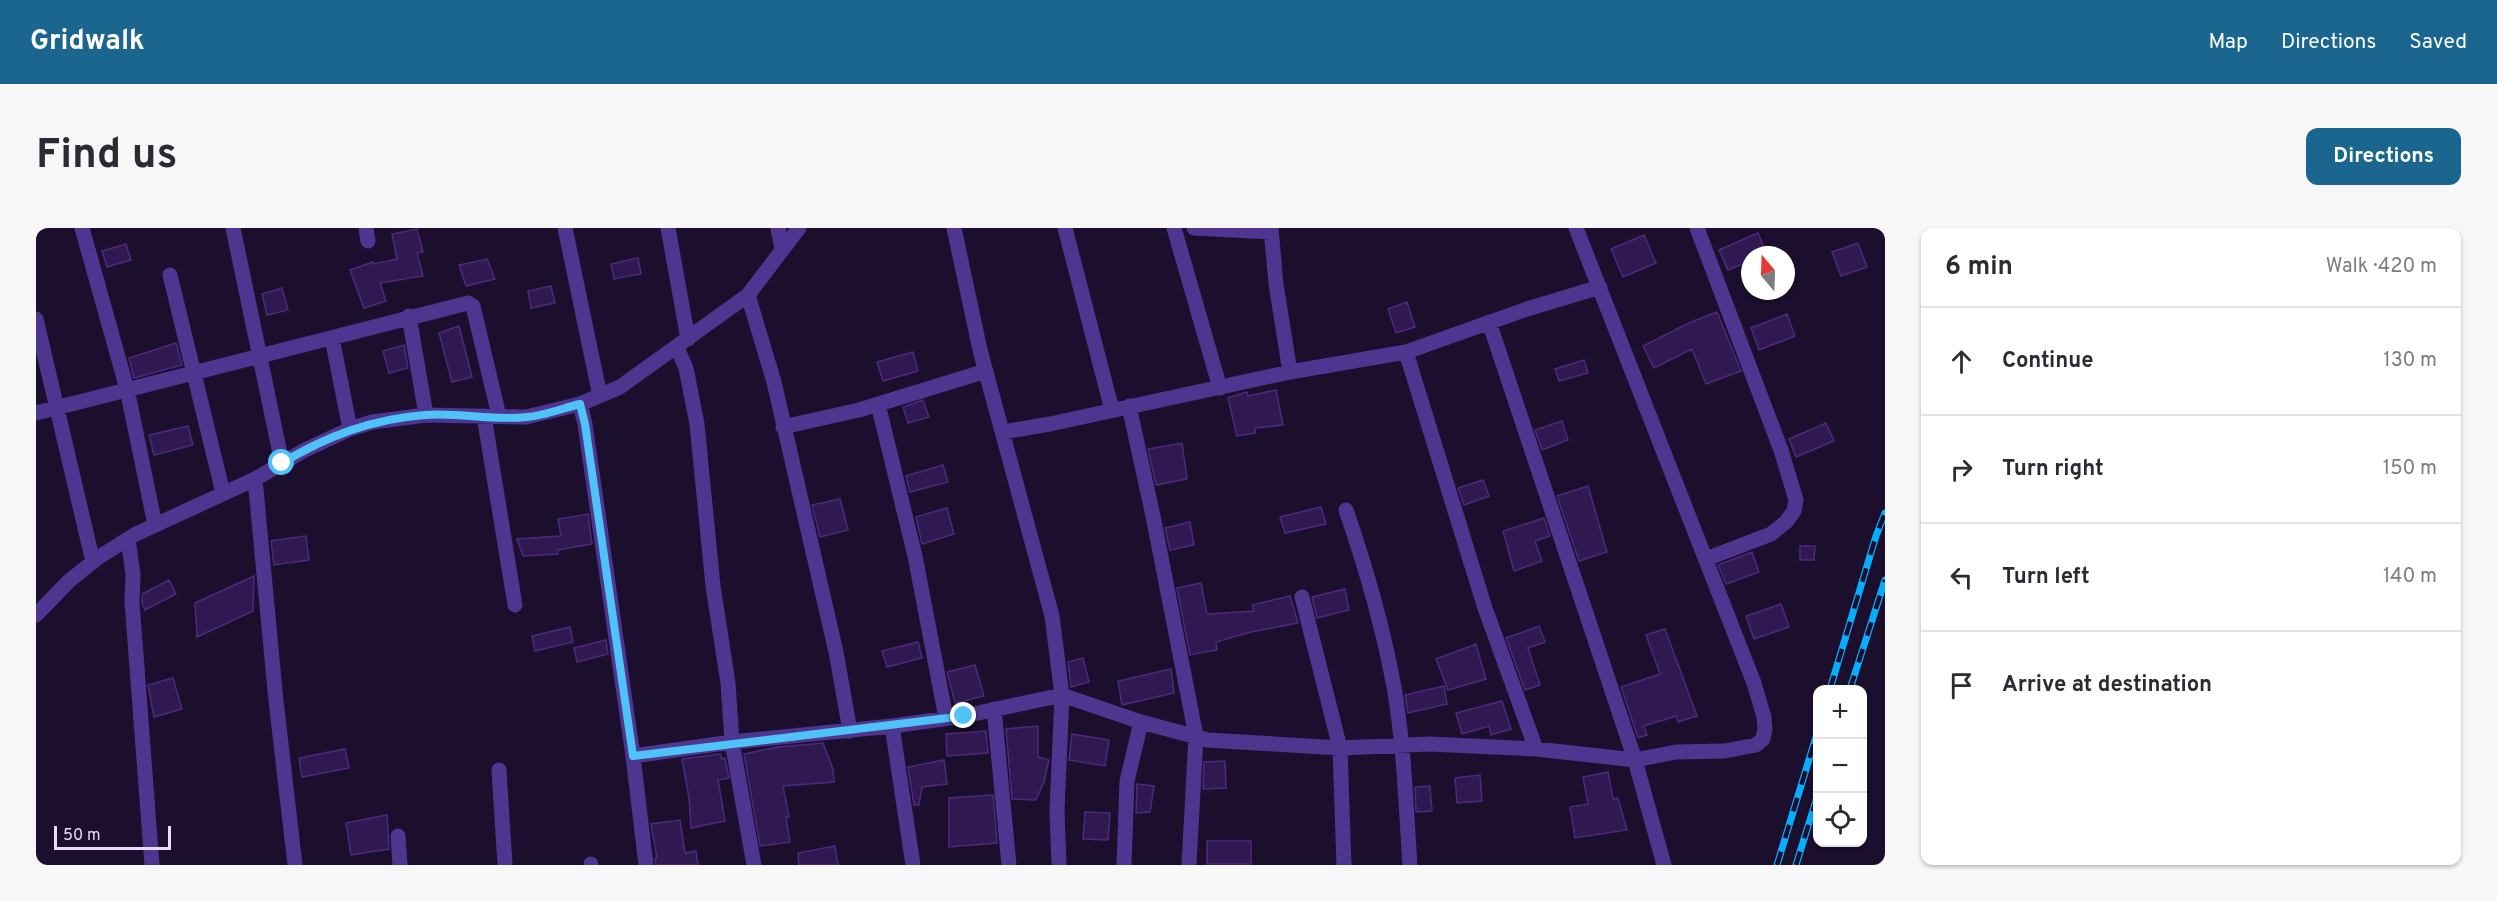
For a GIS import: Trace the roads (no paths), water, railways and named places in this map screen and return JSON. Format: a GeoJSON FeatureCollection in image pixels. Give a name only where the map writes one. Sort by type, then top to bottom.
{"type":"FeatureCollection","features":[{"type":"Feature","properties":{"kind":"street"},"geometry":{"type":"LineString","coordinates":[[82,228],[127,389],[155,525]]}},
{"type":"Feature","properties":{"kind":"street"},"geometry":{"type":"LineString","coordinates":[[233,228],[282,463]]}},
{"type":"Feature","properties":{"kind":"street"},"geometry":{"type":"LineString","coordinates":[[565,228],[600,396]]}},
{"type":"Feature","properties":{"kind":"street"},"geometry":{"type":"LineString","coordinates":[[668,228],[682,344],[697,424],[713,586],[728,683],[732,742],[754,865]]}},
{"type":"Feature","properties":{"kind":"street"},"geometry":{"type":"LineString","coordinates":[[778,228],[782,249]]}},
{"type":"Feature","properties":{"kind":"street"},"geometry":{"type":"LineString","coordinates":[[36,615],[69,581],[128,539],[255,479],[305,450],[350,429],[372,423],[426,415],[526,417],[580,404],[620,387],[748,295],[799,228]]}},
{"type":"Feature","properties":{"kind":"street"},"geometry":{"type":"LineString","coordinates":[[954,228],[986,371],[1052,616],[1062,694],[1057,811],[1059,865]]}},
{"type":"Feature","properties":{"kind":"street"},"geometry":{"type":"LineString","coordinates":[[1065,228],[1112,410]]}},
{"type":"Feature","properties":{"kind":"street"},"geometry":{"type":"LineString","coordinates":[[1174,228],[1220,388]]}},
{"type":"Feature","properties":{"kind":"street"},"geometry":{"type":"LineString","coordinates":[[1194,228],[1271,230],[1276,284],[1290,372]]}},
{"type":"Feature","properties":{"kind":"street"},"geometry":{"type":"LineString","coordinates":[[633,756],[732,742],[892,726],[994,709],[1062,694],[1141,722],[1208,740],[1340,748],[1430,744],[1536,749],[1635,760],[1676,752],[1747,748],[1756,745],[1763,739],[1764,717],[1754,683],[1576,228]]}},
{"type":"Feature","properties":{"kind":"street"},"geometry":{"type":"LineString","coordinates":[[1697,228],[1781,450],[1796,501],[1794,511],[1771,534],[1706,559]]}},
{"type":"Feature","properties":{"kind":"street"},"geometry":{"type":"LineString","coordinates":[[170,275],[224,493]]}},
{"type":"Feature","properties":{"kind":"street"},"geometry":{"type":"LineString","coordinates":[[1003,432],[1290,372],[1406,352],[1489,322],[1600,287]]}},
{"type":"Feature","properties":{"kind":"street"},"geometry":{"type":"LineString","coordinates":[[748,295],[774,382],[836,652],[850,731]]}},
{"type":"Feature","properties":{"kind":"street"},"geometry":{"type":"LineString","coordinates":[[36,413],[332,338],[409,316],[466,303],[472,304],[492,416],[515,605]]}},
{"type":"Feature","properties":{"kind":"street"},"geometry":{"type":"LineString","coordinates":[[409,316],[426,415]]}},
{"type":"Feature","properties":{"kind":"street"},"geometry":{"type":"LineString","coordinates":[[36,319],[93,562]]}},
{"type":"Feature","properties":{"kind":"street"},"geometry":{"type":"LineString","coordinates":[[1489,322],[1635,760],[1664,865]]}},
{"type":"Feature","properties":{"kind":"street"},"geometry":{"type":"LineString","coordinates":[[332,338],[350,429]]}},
{"type":"Feature","properties":{"kind":"street"},"geometry":{"type":"LineString","coordinates":[[1406,352],[1485,608],[1536,749]]}},
{"type":"Feature","properties":{"kind":"street"},"geometry":{"type":"LineString","coordinates":[[783,427],[878,404],[986,371]]}},
{"type":"Feature","properties":{"kind":"street"},"geometry":{"type":"LineString","coordinates":[[580,404],[585,424],[633,756],[646,865]]}},
{"type":"Feature","properties":{"kind":"street"},"geometry":{"type":"LineString","coordinates":[[878,404],[915,556],[946,718]]}},
{"type":"Feature","properties":{"kind":"street"},"geometry":{"type":"LineString","coordinates":[[1129,406],[1196,736],[1189,865]]}},
{"type":"Feature","properties":{"kind":"street"},"geometry":{"type":"LineString","coordinates":[[255,479],[276,701],[295,865]]}},
{"type":"Feature","properties":{"kind":"street"},"geometry":{"type":"LineString","coordinates":[[1346,510],[1363,560],[1384,639],[1394,689],[1401,746],[1410,865]]}},
{"type":"Feature","properties":{"kind":"street"},"geometry":{"type":"LineString","coordinates":[[128,539],[133,574],[132,602],[152,865]]}},
{"type":"Feature","properties":{"kind":"street"},"geometry":{"type":"LineString","coordinates":[[1302,597],[1340,748],[1344,865]]}},
{"type":"Feature","properties":{"kind":"street"},"geometry":{"type":"LineString","coordinates":[[994,709],[1009,865]]}},
{"type":"Feature","properties":{"kind":"street"},"geometry":{"type":"LineString","coordinates":[[1124,865],[1127,781],[1141,722]]}},
{"type":"Feature","properties":{"kind":"street"},"geometry":{"type":"LineString","coordinates":[[892,726],[913,865]]}},
{"type":"Feature","properties":{"kind":"street"},"geometry":{"type":"LineString","coordinates":[[499,770],[505,865]]}},
{"type":"Feature","properties":{"kind":"street"},"geometry":{"type":"LineString","coordinates":[[398,836],[400,865]]}},
{"type":"Feature","properties":{"kind":"railway"},"geometry":{"type":"LineString","coordinates":[[1831,685],[1885,513]]}},
{"type":"Feature","properties":{"kind":"railway"},"geometry":{"type":"LineString","coordinates":[[1851,685],[1885,580]]}},
{"type":"Feature","properties":{"kind":"railway"},"geometry":{"type":"LineString","coordinates":[[1777,865],[1815,739]]}},
{"type":"Feature","properties":{"kind":"railway"},"geometry":{"type":"LineString","coordinates":[[1796,865],[1813,810]]}}]}
